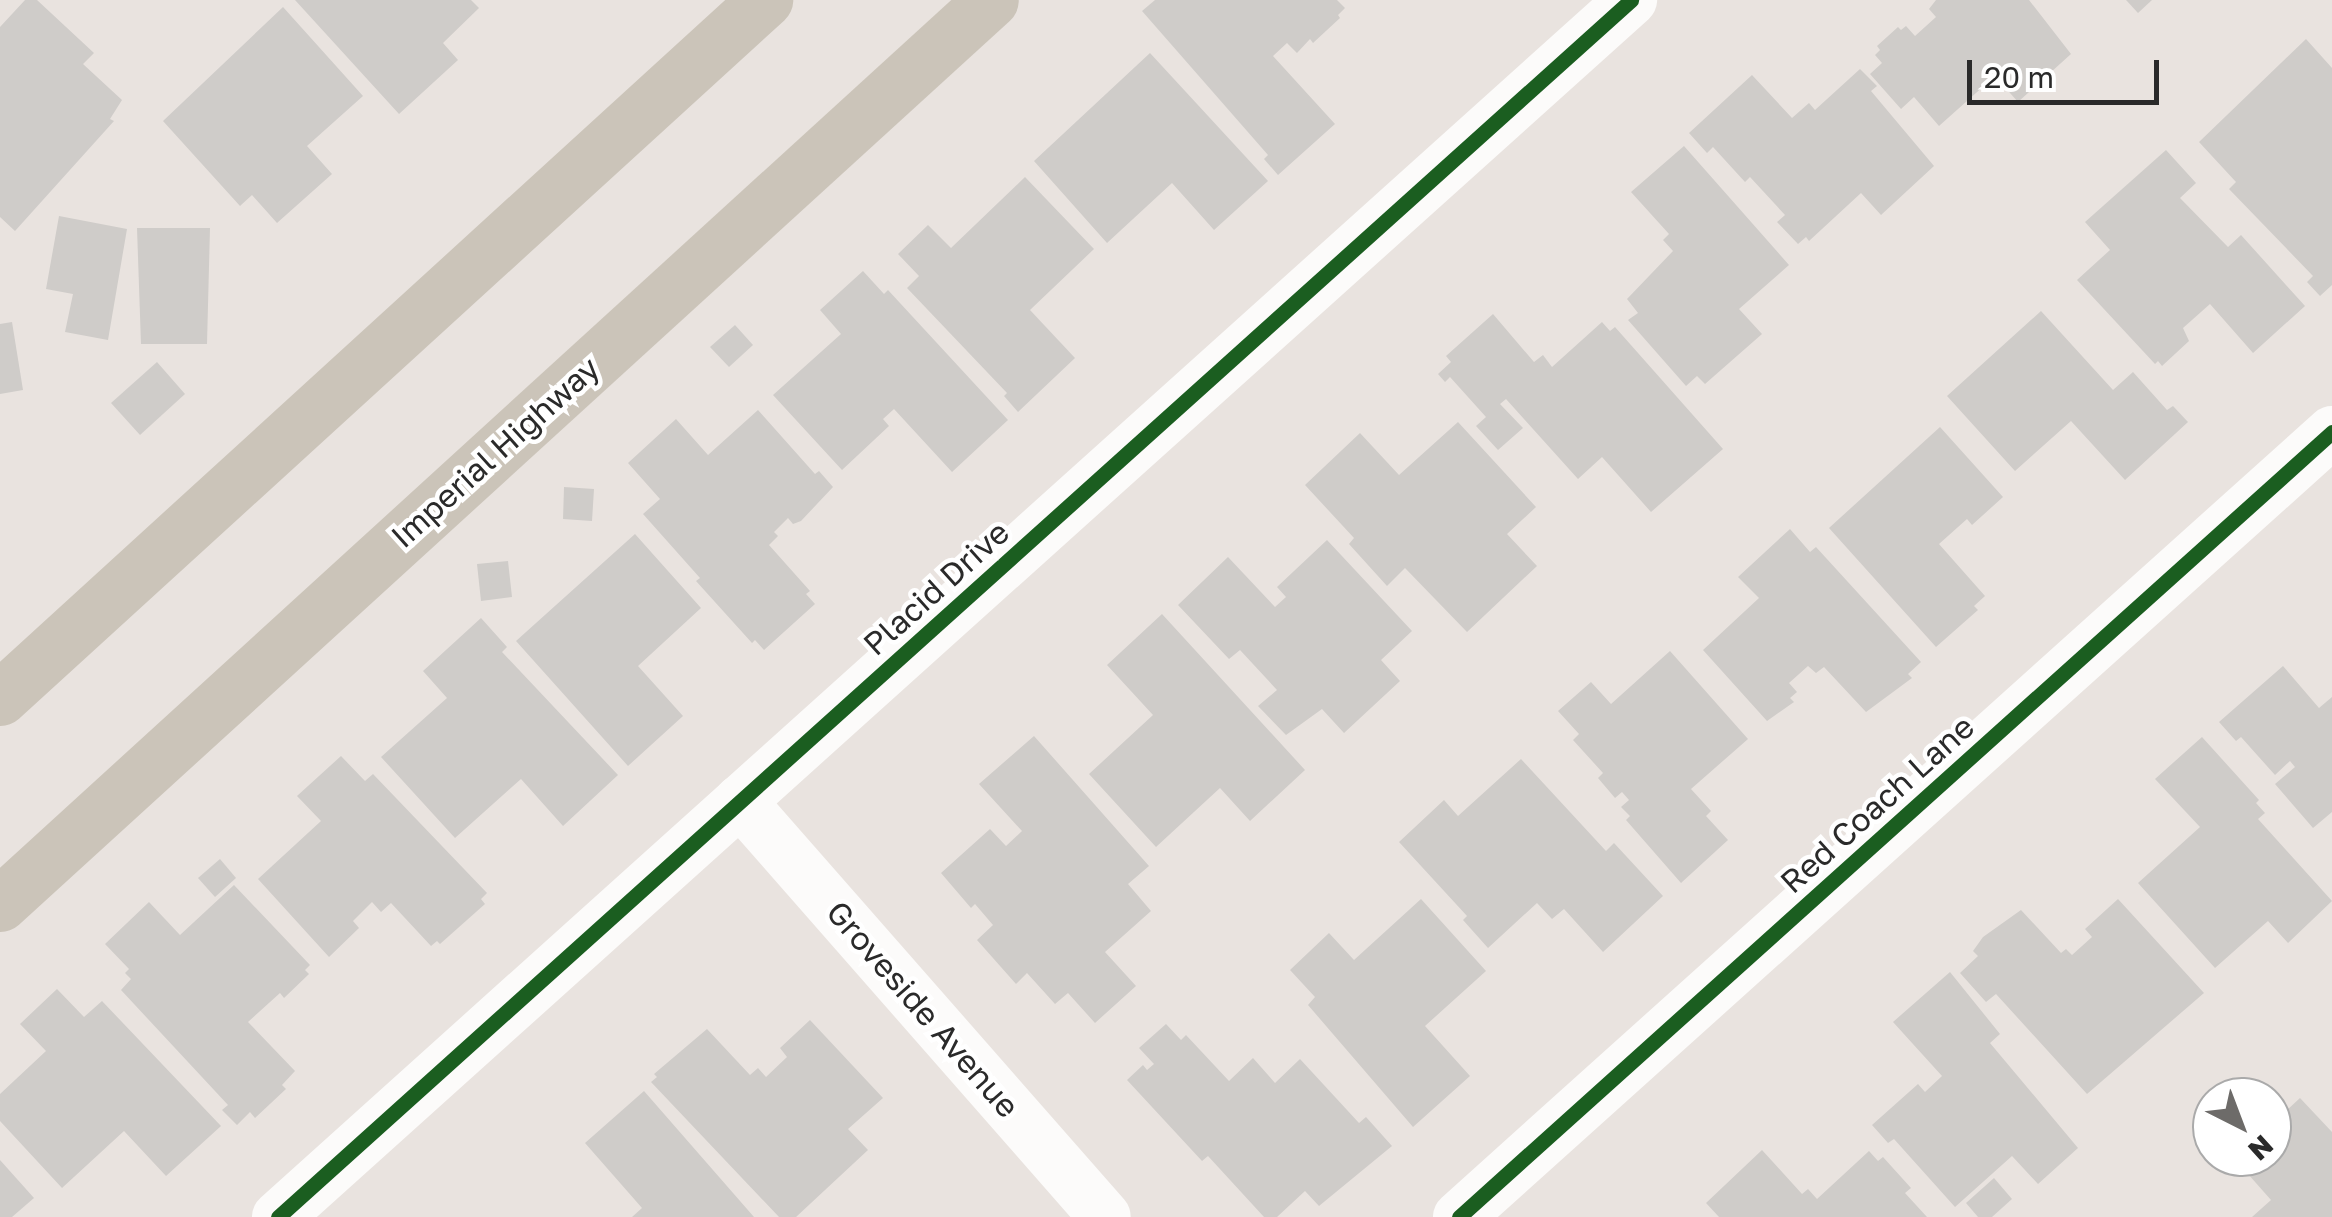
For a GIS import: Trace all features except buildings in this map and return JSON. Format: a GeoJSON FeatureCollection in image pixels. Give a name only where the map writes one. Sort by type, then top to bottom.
{"type":"FeatureCollection","features":[{"type":"Feature","properties":{"kind":"main road"},"geometry":{"type":"LineString","coordinates":[[0,698],[765,0]]}},
{"type":"Feature","properties":{"kind":"main road","name":"Imperial Highway"},"geometry":{"type":"LineString","coordinates":[[0,904],[990,0]]}},
{"type":"Feature","properties":{"kind":"street","name":"Placid Drive"},"geometry":{"type":"LineString","coordinates":[[278,1217],[1632,0]]}},
{"type":"Feature","properties":{"kind":"street","name":"Red Coach Lane"},"geometry":{"type":"LineString","coordinates":[[1458,1217],[2332,432]]}},
{"type":"Feature","properties":{"kind":"street","name":"Groveside Avenue"},"geometry":{"type":"LineString","coordinates":[[740,800],[1105,1217]]}},
{"type":"Feature","properties":{"kind":"cycle path"},"geometry":{"type":"LineString","coordinates":[[278,1217],[1631,0]]}},
{"type":"Feature","properties":{"kind":"cycle path"},"geometry":{"type":"LineString","coordinates":[[1459,1217],[2332,432]]}}]}
